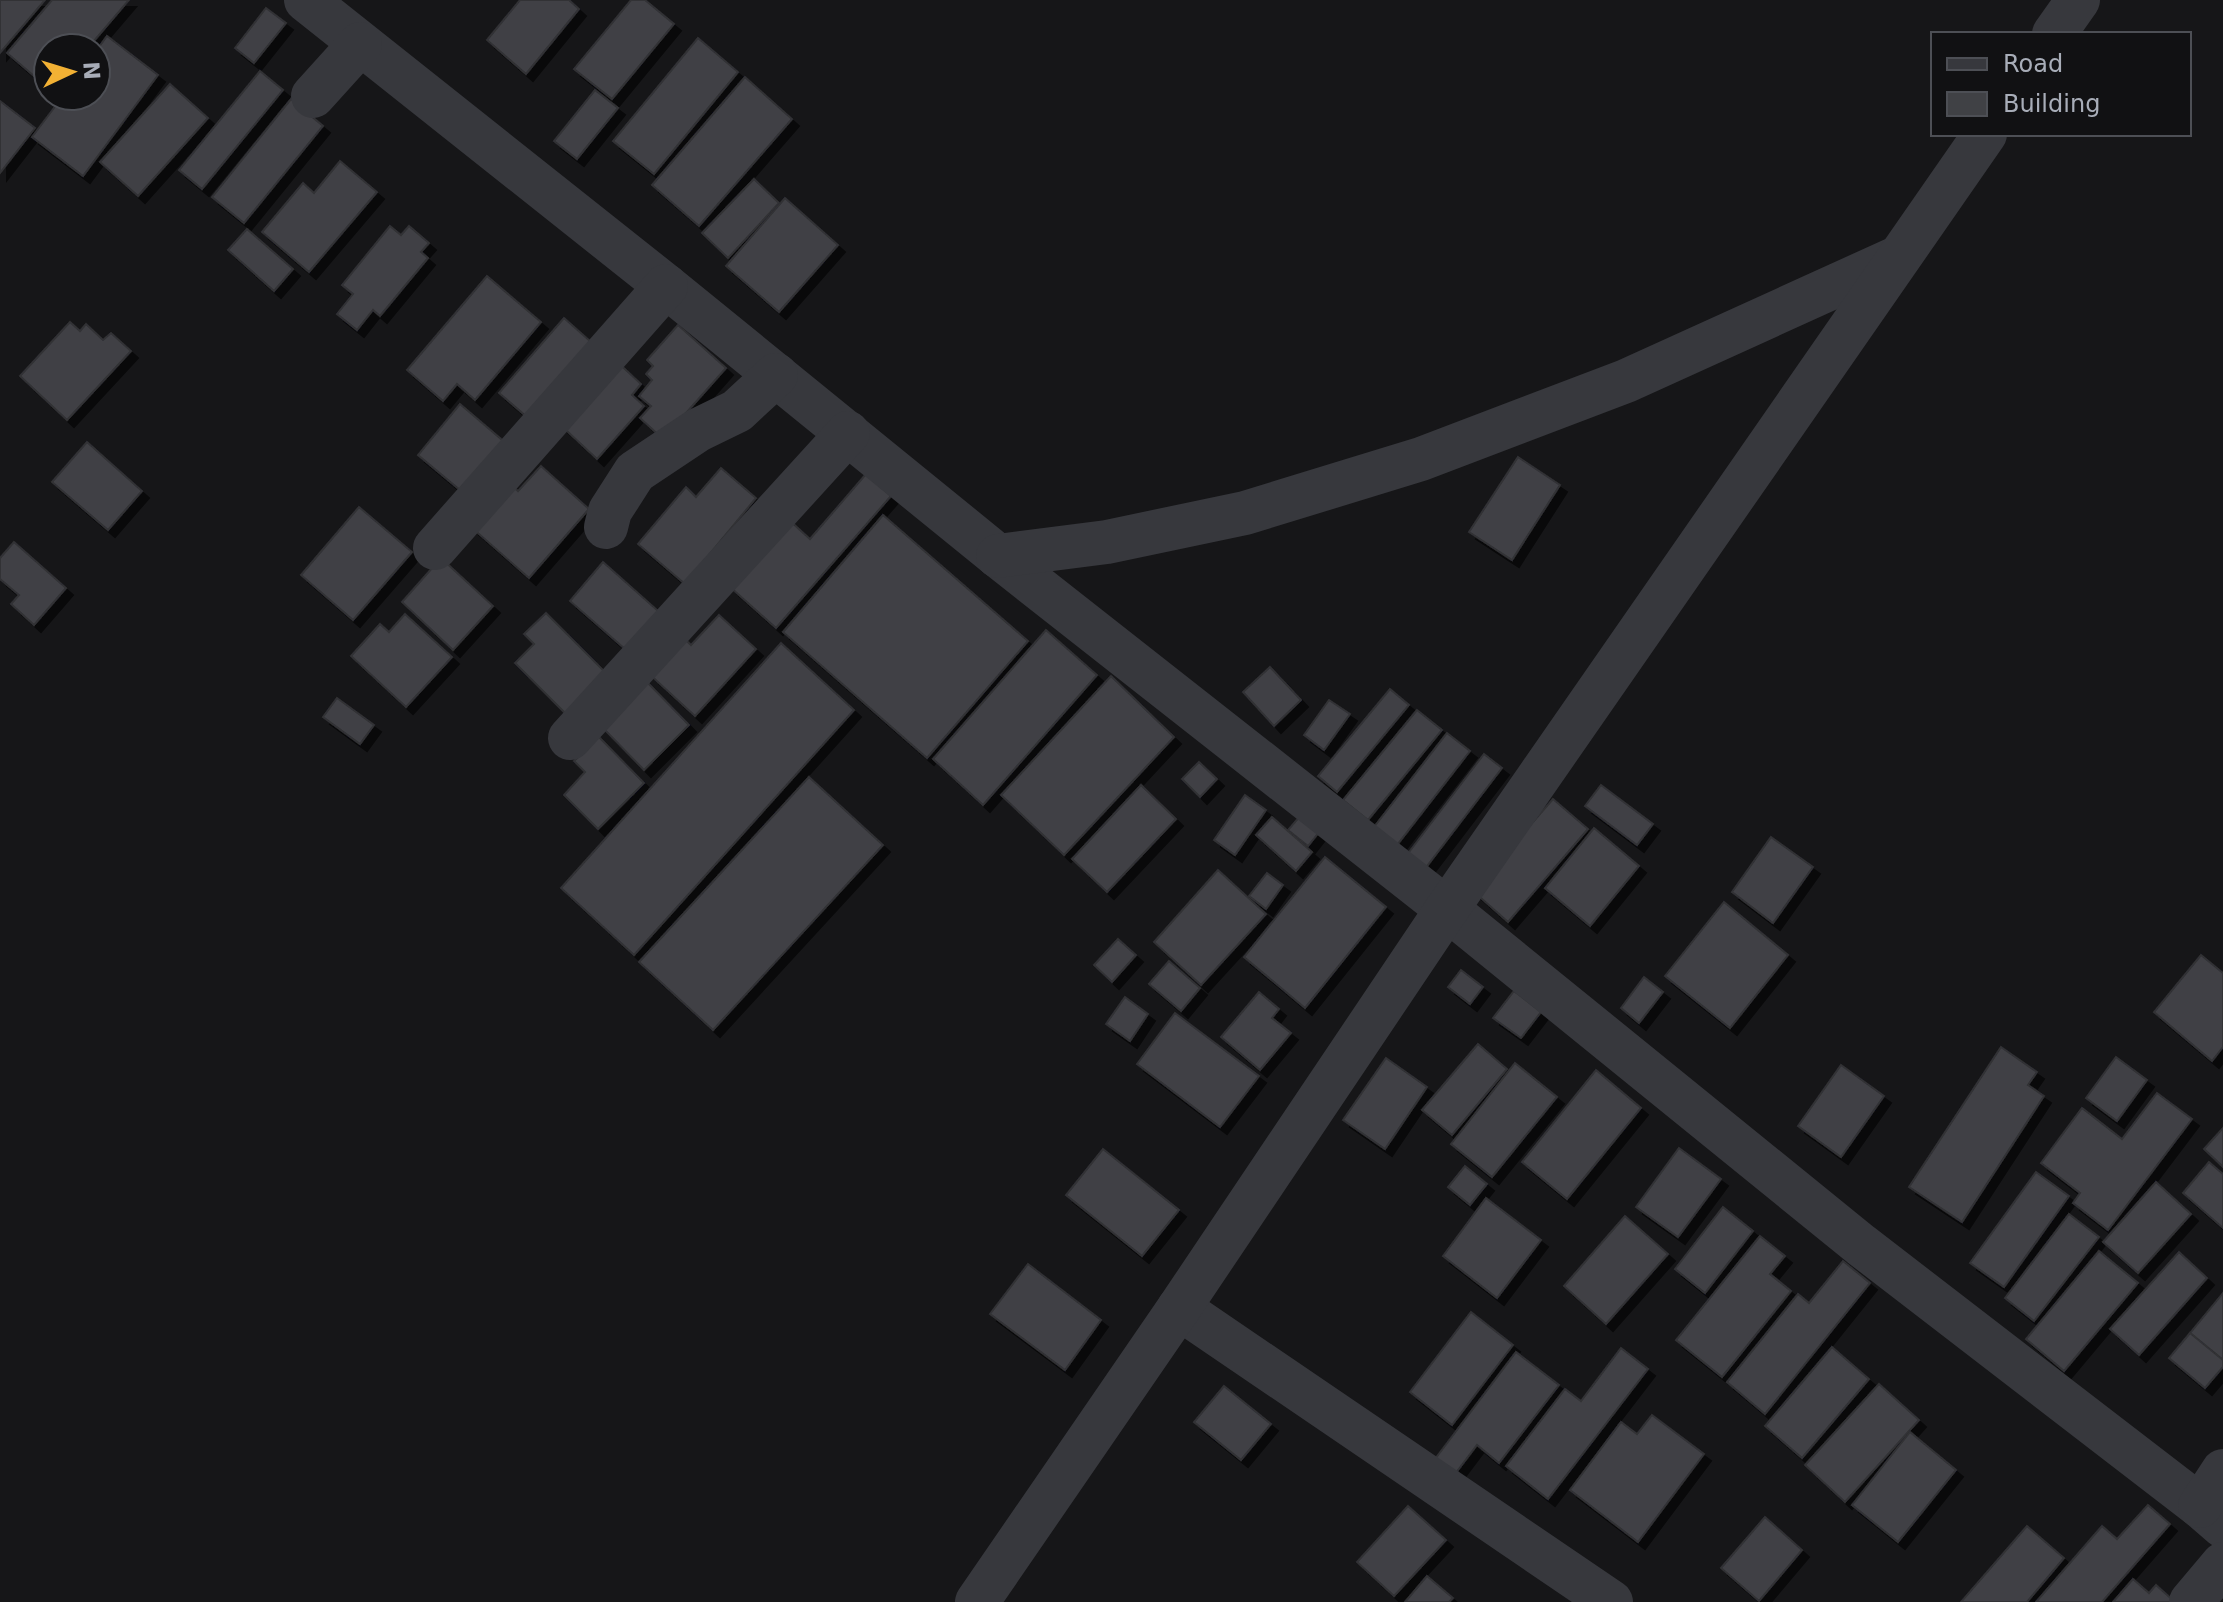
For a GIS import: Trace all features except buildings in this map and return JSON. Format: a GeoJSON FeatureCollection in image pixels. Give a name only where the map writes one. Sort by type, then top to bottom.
{"type":"FeatureCollection","features":[{"type":"Feature","properties":{"kind":"street"},"geometry":{"type":"LineString","coordinates":[[306,0],[666,286],[998,556],[1447,909],[1861,1245],[2215,1501]]}},
{"type":"Feature","properties":{"kind":"street"},"geometry":{"type":"LineString","coordinates":[[2055,32],[2078,0]]}},
{"type":"Feature","properties":{"kind":"street"},"geometry":{"type":"LineString","coordinates":[[313,96],[360,44]]}},
{"type":"Feature","properties":{"kind":"street"},"geometry":{"type":"LineString","coordinates":[[977,1602],[1447,909],[1984,136]]}},
{"type":"Feature","properties":{"kind":"street"},"geometry":{"type":"LineString","coordinates":[[998,556],[1107,542],[1245,513],[1421,459],[1626,381],[1899,257]]}},
{"type":"Feature","properties":{"kind":"street"},"geometry":{"type":"LineString","coordinates":[[435,548],[666,286]]}},
{"type":"Feature","properties":{"kind":"street"},"geometry":{"type":"LineString","coordinates":[[606,527],[610,511],[635,472],[698,430],[737,411],[776,375]]}},
{"type":"Feature","properties":{"kind":"street"},"geometry":{"type":"LineString","coordinates":[[570,738],[848,433]]}},
{"type":"Feature","properties":{"kind":"street"},"geometry":{"type":"LineString","coordinates":[[1179,1308],[1611,1602]]}},
{"type":"Feature","properties":{"kind":"street"},"geometry":{"type":"LineString","coordinates":[[2191,1602],[2223,1564]]}}]}
